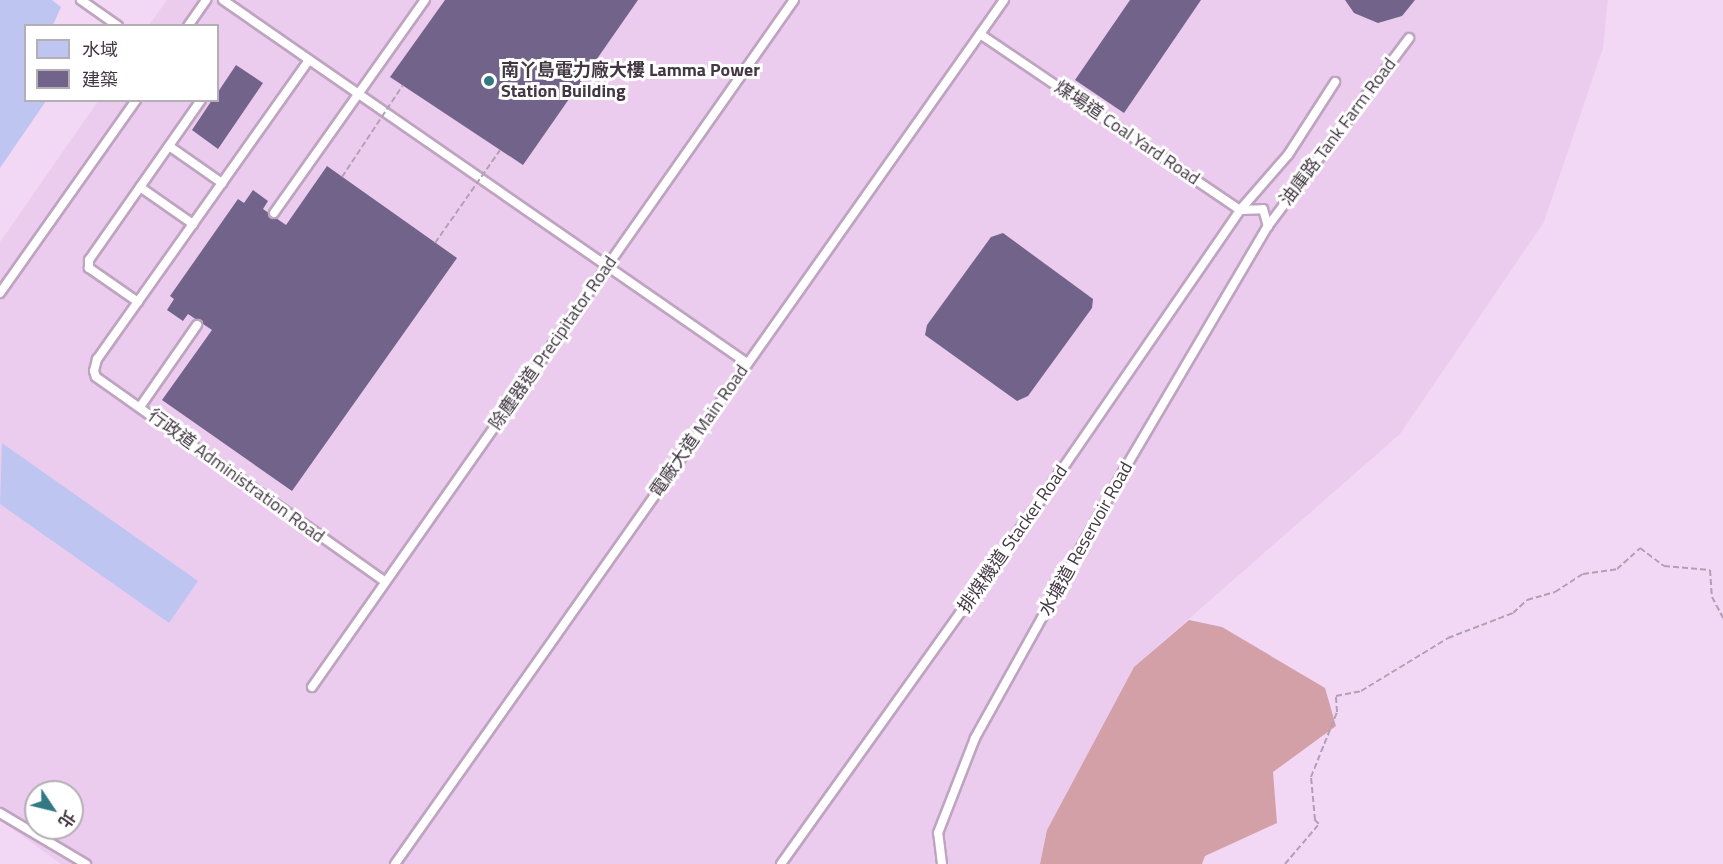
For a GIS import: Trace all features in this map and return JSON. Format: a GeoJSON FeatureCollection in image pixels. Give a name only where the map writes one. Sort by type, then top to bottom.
{"type":"FeatureCollection","features":[{"type":"Feature","properties":{"kind":"lane"},"geometry":{"type":"LineString","coordinates":[[81,0],[115,24]]}},
{"type":"Feature","properties":{"kind":"lane"},"geometry":{"type":"LineString","coordinates":[[189,24],[206,0]]}},
{"type":"Feature","properties":{"kind":"lane"},"geometry":{"type":"LineString","coordinates":[[223,0],[747,363]]}},
{"type":"Feature","properties":{"kind":"lane"},"geometry":{"type":"LineString","coordinates":[[274,213],[425,0]]}},
{"type":"Feature","properties":{"kind":"lane","name":"除塵器道 Precipitator Road"},"geometry":{"type":"LineString","coordinates":[[312,687],[794,0]]}},
{"type":"Feature","properties":{"kind":"lane","name":"電廠大道 Main Road"},"geometry":{"type":"LineString","coordinates":[[395,864],[1004,0]]}},
{"type":"Feature","properties":{"kind":"lane","name":"煤場道 Coal Yard Road"},"geometry":{"type":"LineString","coordinates":[[980,34],[1240,210],[1263,209],[1268,226]]}},
{"type":"Feature","properties":{"kind":"lane","name":"油庫路 Tank Farm Road"},"geometry":{"type":"LineString","coordinates":[[1268,226],[1409,38]]}},
{"type":"Feature","properties":{"kind":"lane"},"geometry":{"type":"LineString","coordinates":[[140,407],[96,376],[93,365],[309,60]]}},
{"type":"Feature","properties":{"kind":"lane","name":"排煤機道 Stacker Road"},"geometry":{"type":"LineString","coordinates":[[781,864],[1054,481],[1240,210],[1288,155],[1335,82]]}},
{"type":"Feature","properties":{"kind":"lane"},"geometry":{"type":"LineString","coordinates":[[0,293],[135,102]]}},
{"type":"Feature","properties":{"kind":"lane"},"geometry":{"type":"LineString","coordinates":[[138,302],[88,265],[200,102]]}},
{"type":"Feature","properties":{"kind":"lane"},"geometry":{"type":"LineString","coordinates":[[169,146],[222,183]]}},
{"type":"Feature","properties":{"kind":"lane"},"geometry":{"type":"LineString","coordinates":[[140,187],[193,224]]}},
{"type":"Feature","properties":{"kind":"lane","name":"水塘道 Reservoir Road"},"geometry":{"type":"LineString","coordinates":[[942,864],[938,832],[975,738],[1127,465],[1268,226]]}},
{"type":"Feature","properties":{"kind":"lane","name":"行政道 Administration Road"},"geometry":{"type":"LineString","coordinates":[[197,325],[140,407],[385,582]]}},
{"type":"Feature","properties":{"kind":"lane"},"geometry":{"type":"LineString","coordinates":[[0,813],[86,864]]}},
{"type":"Feature","properties":{"kind":"path"},"geometry":{"type":"LineString","coordinates":[[342,177],[403,85]]}},
{"type":"Feature","properties":{"kind":"path"},"geometry":{"type":"LineString","coordinates":[[435,243],[500,150]]}},
{"type":"Feature","properties":{"kind":"path"},"geometry":{"type":"LineString","coordinates":[[1285,864],[1319,824],[1315,820],[1311,777],[1337,712],[1336,696],[1361,691],[1448,638],[1513,613],[1527,600],[1555,592],[1583,574],[1617,568],[1640,548],[1664,566],[1710,570],[1712,597],[1723,618]]}},
{"type":"Feature","properties":{"kind":"shaded area"},"geometry":{"type":"Polygon","coordinates":[[[167,0],[1608,0],[1603,48],[1544,222],[1400,434],[1134,667],[1047,830],[1040,864],[61,864],[28,840],[84,840],[84,780],[24,780],[24,837],[0,820],[0,242],[97,102],[219,102],[219,24],[150,24],[167,0]]]}},
{"type":"Feature","properties":{"kind":"shaded area"},"geometry":{"type":"Polygon","coordinates":[[[1189,620],[1222,627],[1325,688],[1336,726],[1273,772],[1277,823],[1205,856],[1202,864],[1040,864],[1047,830],[1134,667],[1189,620]]]}},
{"type":"Feature","properties":{"kind":"water"},"geometry":{"type":"Polygon","coordinates":[[[0,0],[52,0],[61,7],[53,24],[24,24],[24,102],[45,102],[0,168],[0,0]]]}},
{"type":"Feature","properties":{"kind":"water"},"geometry":{"type":"Polygon","coordinates":[[[2,443],[198,581],[169,623],[0,504],[2,443]]]}},
{"type":"Feature","properties":{"kind":"building","name":"南丫島電力廠大樓 Lamma Power Station Building"},"geometry":{"type":"Polygon","coordinates":[[[445,0],[638,0],[523,165],[390,77],[445,0]]]}},
{"type":"Feature","properties":{"kind":"building"},"geometry":{"type":"Polygon","coordinates":[[[1130,0],[1201,0],[1124,113],[1075,80],[1130,0]]]}},
{"type":"Feature","properties":{"kind":"building"},"geometry":{"type":"Polygon","coordinates":[[[1345,0],[1415,0],[1402,16],[1378,23],[1354,13],[1345,0]]]}},
{"type":"Feature","properties":{"kind":"building"},"geometry":{"type":"Polygon","coordinates":[[[236,65],[263,83],[218,149],[192,130],[211,102],[219,102],[219,90],[236,65]]]}},
{"type":"Feature","properties":{"kind":"building"},"geometry":{"type":"Polygon","coordinates":[[[327,166],[457,258],[292,491],[162,400],[212,330],[188,314],[183,321],[167,310],[174,299],[170,296],[238,199],[244,203],[253,190],[268,201],[263,209],[286,225],[327,166]]]}},
{"type":"Feature","properties":{"kind":"building"},"geometry":{"type":"Polygon","coordinates":[[[1003,233],[1093,299],[1092,308],[1028,396],[1017,401],[925,335],[927,325],[991,237],[1003,233]]]}},
{"type":"Feature","properties":{"kind":"place","name":"南丫島電力廠大樓 Lamma Power Station Building"},"geometry":{"type":"Point","coordinates":[489,81]}}]}
